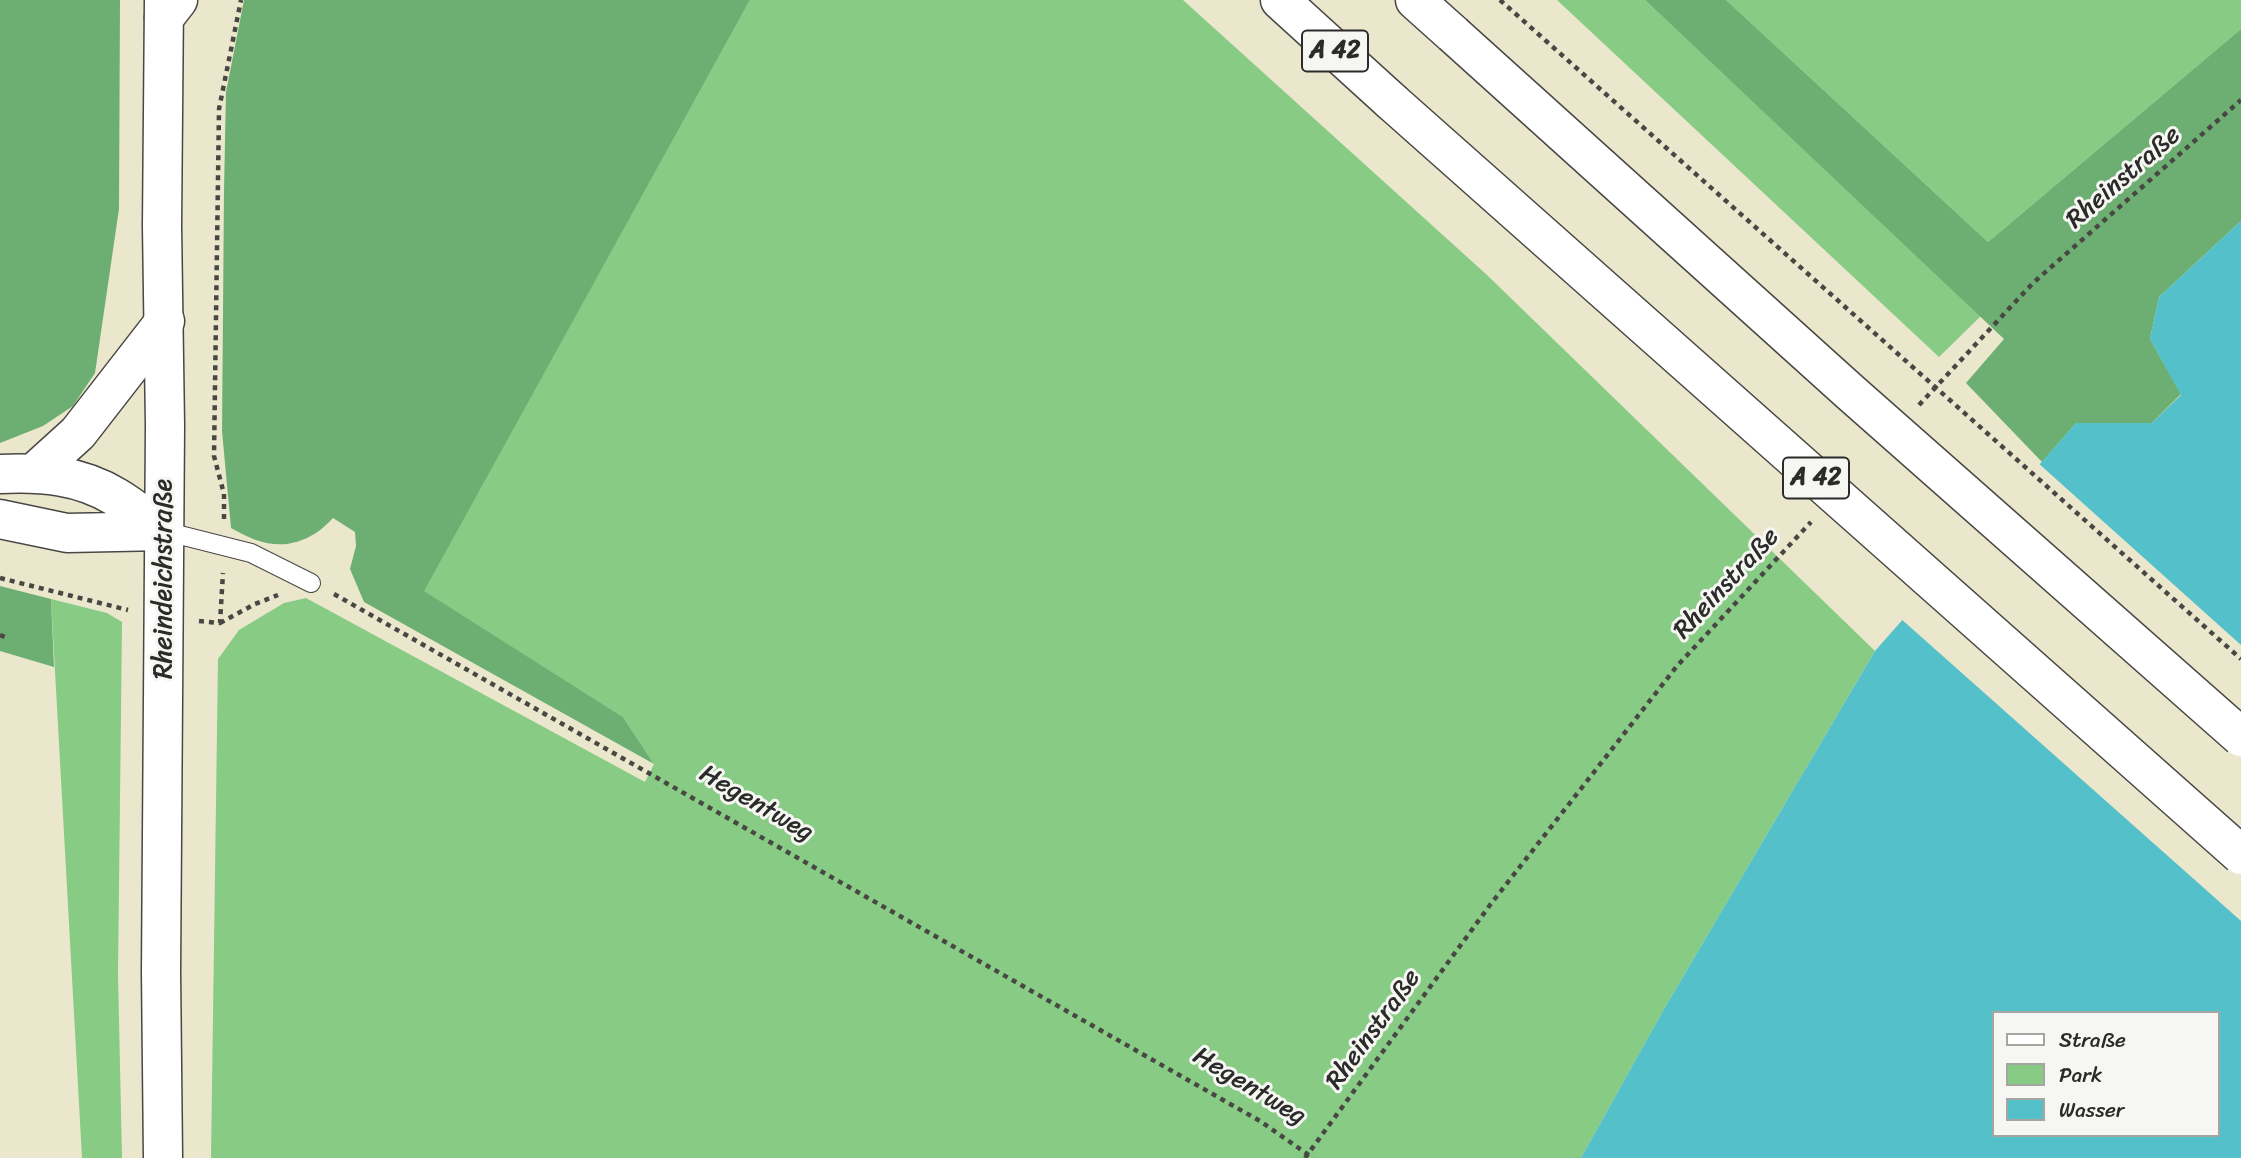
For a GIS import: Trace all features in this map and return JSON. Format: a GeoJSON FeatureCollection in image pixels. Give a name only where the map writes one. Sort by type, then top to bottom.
{"type":"FeatureCollection","features":[{"type":"Feature","properties":{"kind":"main road","name":"A 42"},"geometry":{"type":"LineString","coordinates":[[1280,0],[1411,120],[2241,855]]}},
{"type":"Feature","properties":{"kind":"main road"},"geometry":{"type":"LineString","coordinates":[[1415,0],[1850,392],[2241,737]]}},
{"type":"Feature","properties":{"kind":"main road","name":"Rheindeichstraße"},"geometry":{"type":"LineString","coordinates":[[163,1158],[162,226],[169,6]]}},
{"type":"Feature","properties":{"kind":"main road"},"geometry":{"type":"LineString","coordinates":[[17,473],[78,433],[164,321]]}},
{"type":"Feature","properties":{"kind":"main road"},"geometry":{"type":"LineString","coordinates":[[17,473],[83,482],[115,496],[164,531]]}},
{"type":"Feature","properties":{"kind":"main road"},"geometry":{"type":"LineString","coordinates":[[0,519],[68,533],[164,531]]}},
{"type":"Feature","properties":{"kind":"lane"},"geometry":{"type":"LineString","coordinates":[[164,531],[251,554],[311,583]]}},
{"type":"Feature","properties":{"kind":"path"},"geometry":{"type":"LineString","coordinates":[[220,623],[224,494],[215,456],[219,110],[240,0]]}},
{"type":"Feature","properties":{"kind":"path"},"geometry":{"type":"LineString","coordinates":[[1500,0],[2241,659]]}},
{"type":"Feature","properties":{"kind":"path","name":"Rheinstraße"},"geometry":{"type":"LineString","coordinates":[[1911,414],[2033,284],[2241,100]]}},
{"type":"Feature","properties":{"kind":"path","name":"Rheinstraße"},"geometry":{"type":"LineString","coordinates":[[1308,1157],[1490,905],[1677,666],[1817,515]]}},
{"type":"Feature","properties":{"kind":"path"},"geometry":{"type":"LineString","coordinates":[[0,578],[102,605],[220,623],[255,604],[311,583]]}},
{"type":"Feature","properties":{"kind":"path","name":"Hegentweg"},"geometry":{"type":"LineString","coordinates":[[311,583],[1260,1121],[1308,1157]]}},
{"type":"Feature","properties":{"kind":"green space"},"geometry":{"type":"Polygon","coordinates":[[[0,0],[120,0],[119,209],[95,373],[73,406],[43,426],[0,443],[0,0]]]}},
{"type":"Feature","properties":{"kind":"green space"},"geometry":{"type":"Polygon","coordinates":[[[244,0],[750,0],[424,591],[623,717],[654,764],[364,602],[350,569],[356,546],[355,532],[333,518],[316,533],[294,543],[263,542],[231,528],[222,431],[226,92],[244,0]]]}},
{"type":"Feature","properties":{"kind":"green space"},"geometry":{"type":"Polygon","coordinates":[[[750,0],[1183,0],[1487,275],[1875,651],[1664,1009],[1581,1158],[211,1158],[218,659],[239,630],[284,603],[306,598],[645,782],[654,764],[623,717],[423,591],[750,0]]]}},
{"type":"Feature","properties":{"kind":"green space"},"geometry":{"type":"Polygon","coordinates":[[[1557,0],[1645,0],[1981,316],[1939,357],[1557,0]]]}},
{"type":"Feature","properties":{"kind":"green space"},"geometry":{"type":"Polygon","coordinates":[[[1645,0],[1726,0],[1988,242],[2241,29],[2241,221],[2159,297],[2150,339],[2181,394],[2152,423],[2076,423],[2042,462],[1966,383],[2004,339],[1645,0]]]}},
{"type":"Feature","properties":{"kind":"green space"},"geometry":{"type":"Polygon","coordinates":[[[1726,0],[2241,0],[2241,29],[1988,242],[1726,0]]]}},
{"type":"Feature","properties":{"kind":"green space"},"geometry":{"type":"Polygon","coordinates":[[[0,586],[51,599],[54,667],[0,651],[0,586]]]}},
{"type":"Feature","properties":{"kind":"green space"},"geometry":{"type":"Polygon","coordinates":[[[51,599],[107,613],[122,622],[118,974],[122,1158],[82,1158],[51,599]]]}},
{"type":"Feature","properties":{"kind":"water"},"geometry":{"type":"Polygon","coordinates":[[[2241,221],[2241,1158],[1581,1158],[1664,1009],[1875,651],[2076,423],[2152,423],[2181,395],[2150,339],[2159,297],[2241,221]]]}},
{"type":"Feature","properties":{"kind":"pier"},"geometry":{"type":"Polygon","coordinates":[[[2037,462],[2241,645],[2241,921],[1900,618],[2037,462]]]}}]}
